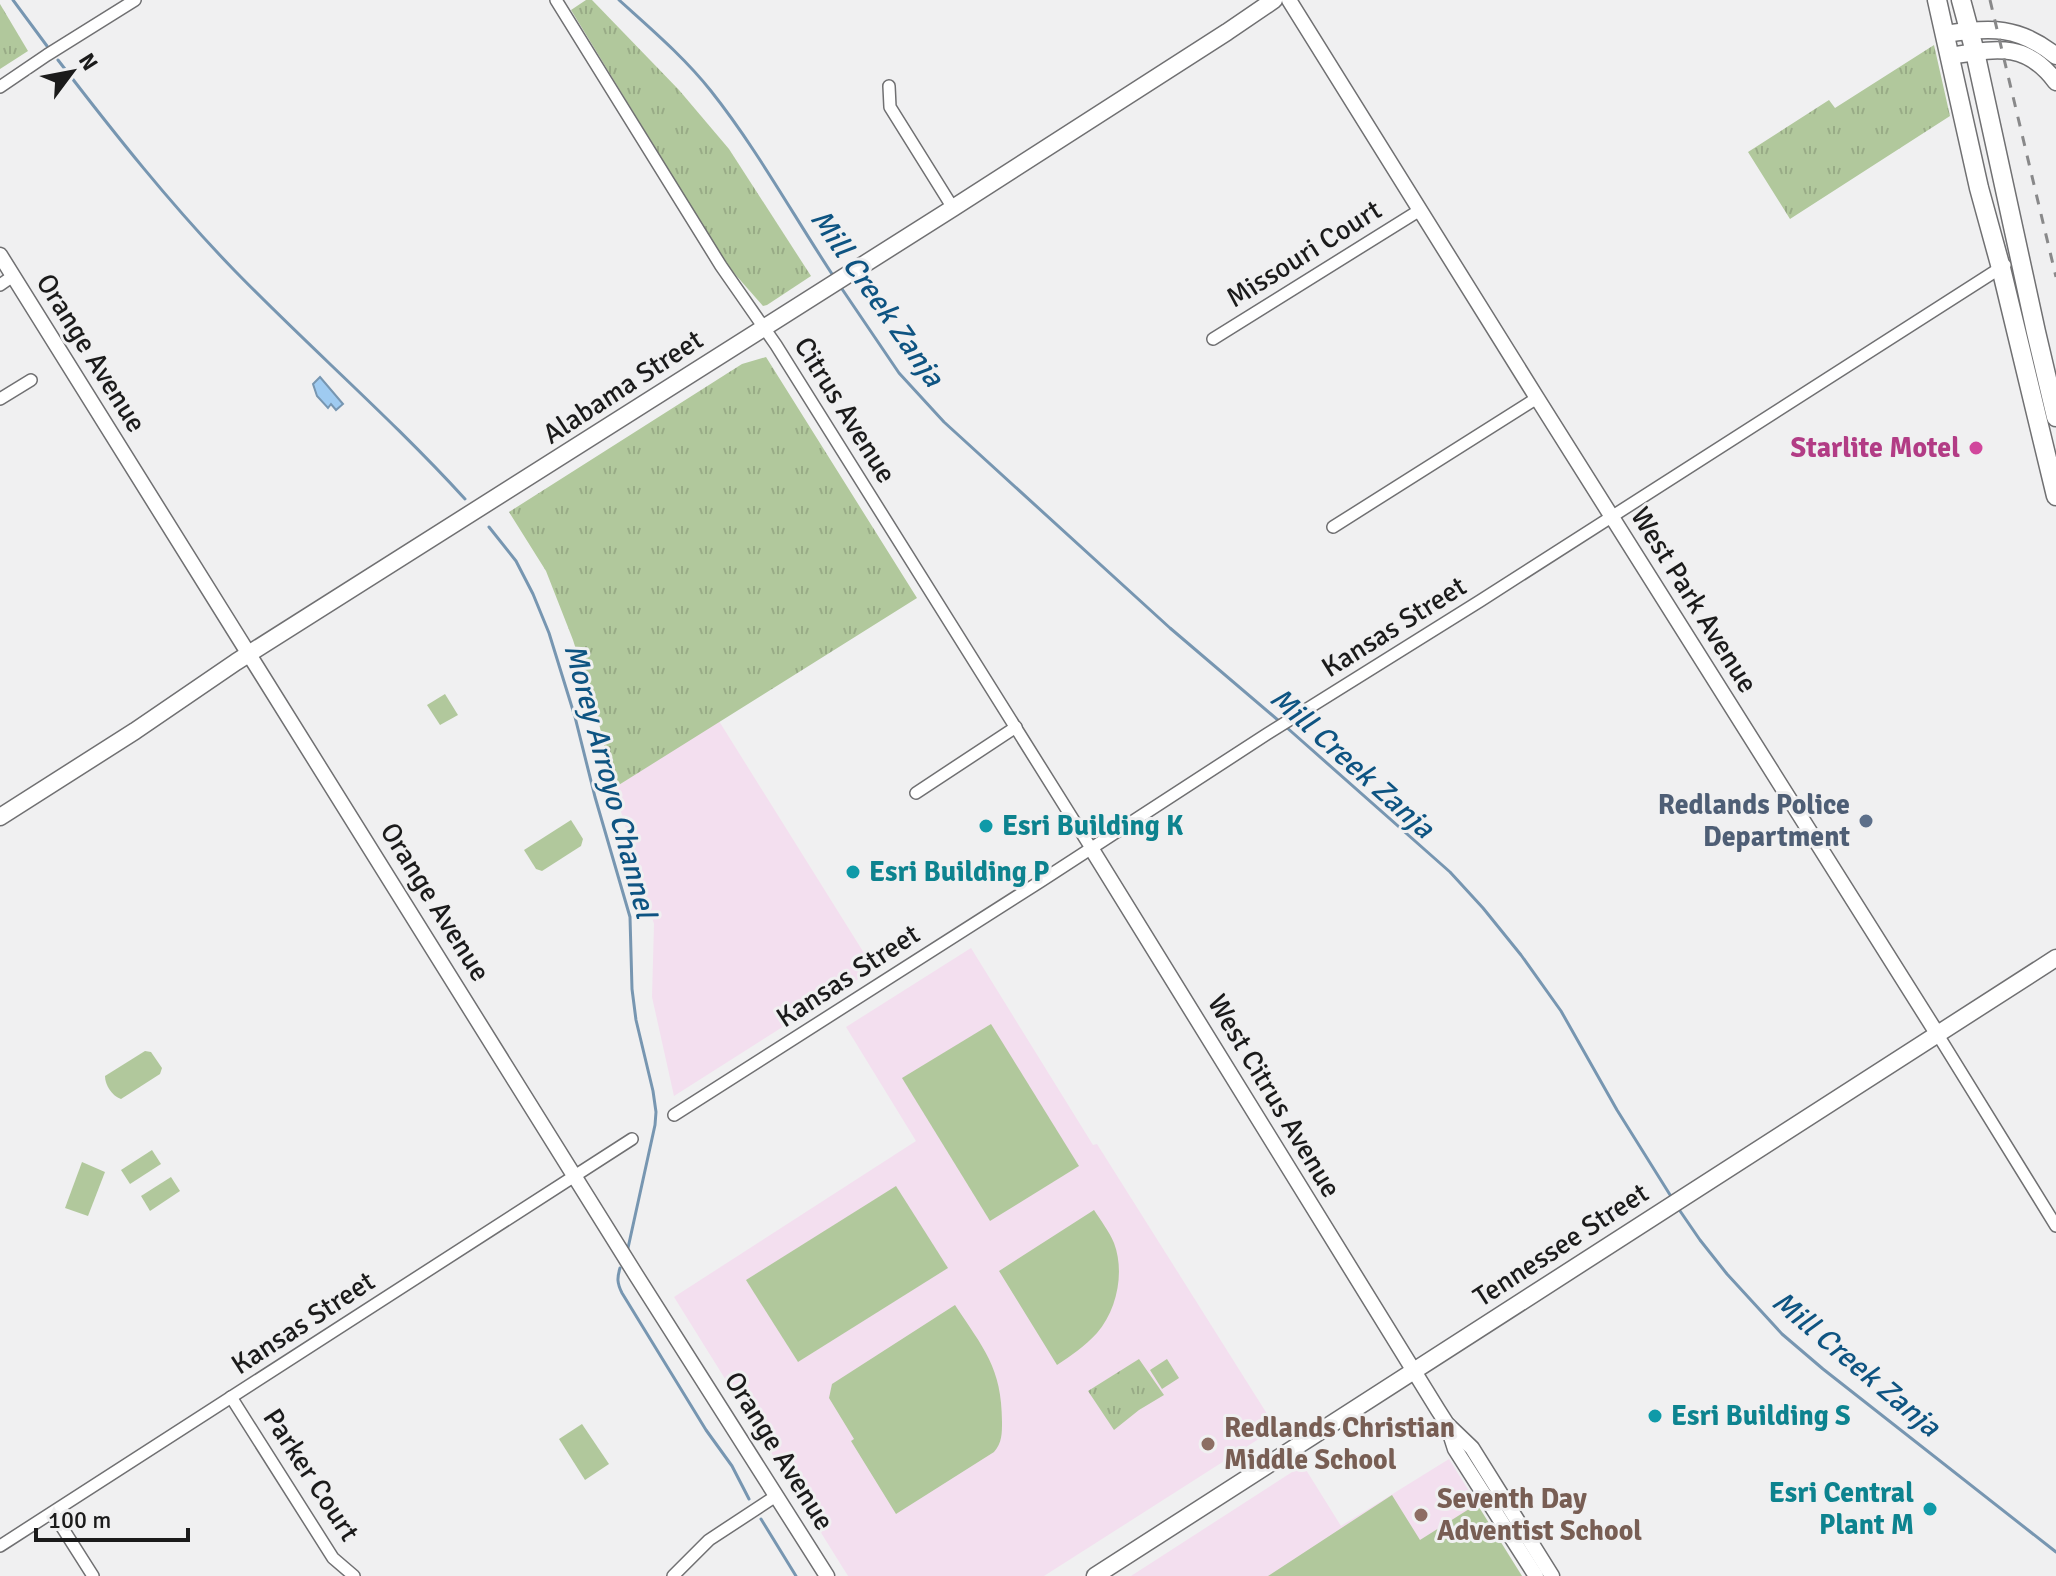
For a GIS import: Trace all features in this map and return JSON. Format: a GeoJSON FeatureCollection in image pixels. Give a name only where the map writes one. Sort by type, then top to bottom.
{"type":"FeatureCollection","features":[{"type":"Feature","properties":{"kind":"main road","name":"Alabama Street"},"geometry":{"type":"LineString","coordinates":[[0,817],[1274,0]]}},
{"type":"Feature","properties":{"kind":"main road"},"geometry":{"type":"LineString","coordinates":[[1937,0],[1979,188],[2056,496]]}},
{"type":"Feature","properties":{"kind":"main road"},"geometry":{"type":"LineString","coordinates":[[1961,0],[2056,417]]}},
{"type":"Feature","properties":{"kind":"main road"},"geometry":{"type":"LineString","coordinates":[[1945,34],[1997,29],[2031,39],[2056,56]]}},
{"type":"Feature","properties":{"kind":"main road"},"geometry":{"type":"LineString","coordinates":[[1950,56],[2002,49],[2017,51],[2033,58],[2056,82]]}},
{"type":"Feature","properties":{"kind":"main road","name":"Tennessee Street"},"geometry":{"type":"LineString","coordinates":[[1095,1576],[2056,958]]}},
{"type":"Feature","properties":{"kind":"street"},"geometry":{"type":"LineString","coordinates":[[0,87],[135,0]]}},
{"type":"Feature","properties":{"kind":"street","name":"Citrus Avenue"},"geometry":{"type":"LineString","coordinates":[[556,0],[1091,848]]}},
{"type":"Feature","properties":{"kind":"street","name":"West Park Avenue"},"geometry":{"type":"LineString","coordinates":[[1289,0],[2056,1226]]}},
{"type":"Feature","properties":{"kind":"street"},"geometry":{"type":"LineString","coordinates":[[889,86],[890,107],[953,208]]}},
{"type":"Feature","properties":{"kind":"street","name":"Missouri Court"},"geometry":{"type":"LineString","coordinates":[[1213,339],[1420,210]]}},
{"type":"Feature","properties":{"kind":"street","name":"Orange Avenue"},"geometry":{"type":"LineString","coordinates":[[0,255],[6,281],[250,654],[827,1576]]}},
{"type":"Feature","properties":{"kind":"street","name":"Kansas Street"},"geometry":{"type":"LineString","coordinates":[[674,1115],[2019,256]]}},
{"type":"Feature","properties":{"kind":"street"},"geometry":{"type":"LineString","coordinates":[[1,396],[31,380]]}},
{"type":"Feature","properties":{"kind":"street"},"geometry":{"type":"LineString","coordinates":[[1333,527],[1537,398]]}},
{"type":"Feature","properties":{"kind":"street"},"geometry":{"type":"LineString","coordinates":[[916,793],[1016,727]]}},
{"type":"Feature","properties":{"kind":"street","name":"West Citrus Avenue"},"geometry":{"type":"LineString","coordinates":[[1091,848],[1447,1424]]}},
{"type":"Feature","properties":{"kind":"street","name":"Kansas Street"},"geometry":{"type":"LineString","coordinates":[[0,1546],[632,1139]]}},
{"type":"Feature","properties":{"kind":"street","name":"Parker Court"},"geometry":{"type":"LineString","coordinates":[[231,1397],[333,1558],[354,1576]]}},
{"type":"Feature","properties":{"kind":"street"},"geometry":{"type":"LineString","coordinates":[[1447,1424],[1455,1449],[1536,1576]]}},
{"type":"Feature","properties":{"kind":"street"},"geometry":{"type":"LineString","coordinates":[[1447,1424],[1472,1448],[1552,1576]]}},
{"type":"Feature","properties":{"kind":"street"},"geometry":{"type":"LineString","coordinates":[[673,1576],[709,1540],[776,1496]]}},
{"type":"Feature","properties":{"kind":"street"},"geometry":{"type":"LineString","coordinates":[[53,1513],[93,1576]]}},
{"type":"Feature","properties":{"kind":"shaded area"},"geometry":{"type":"Polygon","coordinates":[[[719,721],[874,969],[674,1096],[652,997],[654,924],[614,788],[719,721]]]}},
{"type":"Feature","properties":{"kind":"shaded area"},"geometry":{"type":"Polygon","coordinates":[[[971,948],[1093,1145],[1097,1144],[1276,1428],[1044,1576],[848,1576],[674,1297],[916,1141],[846,1027],[971,948]]]}},
{"type":"Feature","properties":{"kind":"shaded area","name":"Seventh Day Adventist School"},"geometry":{"type":"Polygon","coordinates":[[[1449,1459],[1522,1576],[1131,1576],[1303,1465],[1341,1526],[1449,1459]]]}},
{"type":"Feature","properties":{"kind":"green space"},"geometry":{"type":"Polygon","coordinates":[[[586,0],[592,0],[679,90],[729,149],[811,276],[763,306],[726,264],[571,10],[586,0]]]}},
{"type":"Feature","properties":{"kind":"green space"},"geometry":{"type":"Polygon","coordinates":[[[0,4],[28,51],[0,69],[0,4]]]}},
{"type":"Feature","properties":{"kind":"green space"},"geometry":{"type":"Polygon","coordinates":[[[1934,45],[1950,116],[1790,219],[1748,152],[1829,100],[1835,108],[1934,45]]]}},
{"type":"Feature","properties":{"kind":"green space"},"geometry":{"type":"Polygon","coordinates":[[[766,357],[917,598],[614,788],[597,715],[573,640],[546,571],[509,512],[742,364],[766,357]]]}},
{"type":"Feature","properties":{"kind":"green space"},"geometry":{"type":"Polygon","coordinates":[[[445,694],[458,715],[440,725],[427,705],[445,694]]]}},
{"type":"Feature","properties":{"kind":"green space"},"geometry":{"type":"Polygon","coordinates":[[[571,820],[583,839],[581,846],[542,871],[536,869],[524,850],[571,820]]]}},
{"type":"Feature","properties":{"kind":"green space"},"geometry":{"type":"Polygon","coordinates":[[[991,1024],[1079,1166],[990,1221],[902,1078],[991,1024]]]}},
{"type":"Feature","properties":{"kind":"green space"},"geometry":{"type":"Polygon","coordinates":[[[145,1051],[151,1052],[162,1068],[160,1074],[118,1098],[110,1090],[105,1076],[145,1051]]]}},
{"type":"Feature","properties":{"kind":"green space"},"geometry":{"type":"Polygon","coordinates":[[[152,1150],[161,1164],[130,1184],[121,1170],[152,1150]]]}},
{"type":"Feature","properties":{"kind":"green space"},"geometry":{"type":"Polygon","coordinates":[[[82,1162],[105,1172],[88,1216],[65,1208],[82,1162]]]}},
{"type":"Feature","properties":{"kind":"green space"},"geometry":{"type":"Polygon","coordinates":[[[171,1177],[180,1191],[150,1211],[141,1196],[171,1177]]]}},
{"type":"Feature","properties":{"kind":"green space"},"geometry":{"type":"Polygon","coordinates":[[[896,1186],[948,1268],[798,1362],[746,1280],[896,1186]]]}},
{"type":"Feature","properties":{"kind":"green space"},"geometry":{"type":"Polygon","coordinates":[[[1094,1210],[1112,1239],[1117,1254],[1117,1290],[1110,1313],[1097,1333],[1057,1365],[999,1271],[1094,1210]]]}},
{"type":"Feature","properties":{"kind":"green space"},"geometry":{"type":"Polygon","coordinates":[[[955,1305],[995,1372],[1001,1403],[1000,1441],[994,1452],[896,1514],[851,1441],[854,1439],[829,1398],[832,1384],[955,1305]]]}},
{"type":"Feature","properties":{"kind":"green space"},"geometry":{"type":"Polygon","coordinates":[[[1139,1359],[1164,1395],[1114,1430],[1088,1391],[1139,1359]]]}},
{"type":"Feature","properties":{"kind":"green space"},"geometry":{"type":"Polygon","coordinates":[[[1167,1359],[1179,1378],[1162,1389],[1150,1370],[1167,1359]]]}},
{"type":"Feature","properties":{"kind":"green space"},"geometry":{"type":"Polygon","coordinates":[[[582,1424],[609,1464],[585,1480],[559,1439],[582,1424]]]}},
{"type":"Feature","properties":{"kind":"green space"},"geometry":{"type":"Polygon","coordinates":[[[1392,1495],[1420,1540],[1477,1504],[1522,1576],[1268,1576],[1392,1495]]]}},
{"type":"Feature","properties":{"kind":"water"},"geometry":{"type":"Polygon","coordinates":[[[320,377],[343,404],[336,410],[331,404],[328,408],[317,396],[313,384],[320,377]]]}},
{"type":"Feature","properties":{"kind":"waterway","name":"Morey Arroyo Channel"},"geometry":{"type":"LineString","coordinates":[[13,0],[47,46]]}},
{"type":"Feature","properties":{"kind":"waterway","name":"Mill Creek Zanja"},"geometry":{"type":"LineString","coordinates":[[619,0],[711,91],[759,159],[834,277]]}},
{"type":"Feature","properties":{"kind":"waterway","name":"Morey Arroyo Channel"},"geometry":{"type":"LineString","coordinates":[[58,60],[211,246],[465,499]]}},
{"type":"Feature","properties":{"kind":"waterway","name":"Mill Creek Zanja"},"geometry":{"type":"LineString","coordinates":[[840,286],[899,373],[944,422],[1170,628],[1279,721]]}},
{"type":"Feature","properties":{"kind":"waterway","name":"Morey Arroyo Channel"},"geometry":{"type":"LineString","coordinates":[[489,527],[516,561],[549,633],[630,917],[636,1020],[656,1112],[628,1248]]}},
{"type":"Feature","properties":{"kind":"waterway","name":"Mill Creek Zanja"},"geometry":{"type":"LineString","coordinates":[[1285,726],[1450,872],[1483,908],[1561,1011],[1672,1198]]}},
{"type":"Feature","properties":{"kind":"waterway","name":"Mill Creek Zanja"},"geometry":{"type":"LineString","coordinates":[[1678,1208],[1727,1274],[1782,1334],[2056,1552]]}},
{"type":"Feature","properties":{"kind":"waterway","name":"Morey Arroyo Channel"},"geometry":{"type":"LineString","coordinates":[[620,1268],[618,1280],[622,1293],[706,1430],[732,1466],[749,1499]]}},
{"type":"Feature","properties":{"kind":"waterway","name":"Morey Arroyo Channel"},"geometry":{"type":"LineString","coordinates":[[761,1519],[796,1576]]}},
{"type":"Feature","properties":{"kind":"railway"},"geometry":{"type":"LineString","coordinates":[[1990,0],[2056,277]]}},
{"type":"Feature","properties":{"kind":"place","name":"Starlite Motel"},"geometry":{"type":"Point","coordinates":[1976,448]}},
{"type":"Feature","properties":{"kind":"place","name":"Redlands Police Department"},"geometry":{"type":"Point","coordinates":[1866,821]}},
{"type":"Feature","properties":{"kind":"place","name":"Esri Building K"},"geometry":{"type":"Point","coordinates":[986,826]}},
{"type":"Feature","properties":{"kind":"place","name":"Esri Building P"},"geometry":{"type":"Point","coordinates":[853,872]}},
{"type":"Feature","properties":{"kind":"place","name":"Esri Building S"},"geometry":{"type":"Point","coordinates":[1655,1416]}},
{"type":"Feature","properties":{"kind":"place","name":"Redlands Christian Middle School"},"geometry":{"type":"Point","coordinates":[1208,1444]}},
{"type":"Feature","properties":{"kind":"place","name":"Esri Central Plant M"},"geometry":{"type":"Point","coordinates":[1930,1509]}},
{"type":"Feature","properties":{"kind":"place","name":"Seventh Day Adventist School"},"geometry":{"type":"Point","coordinates":[1421,1515]}}]}
